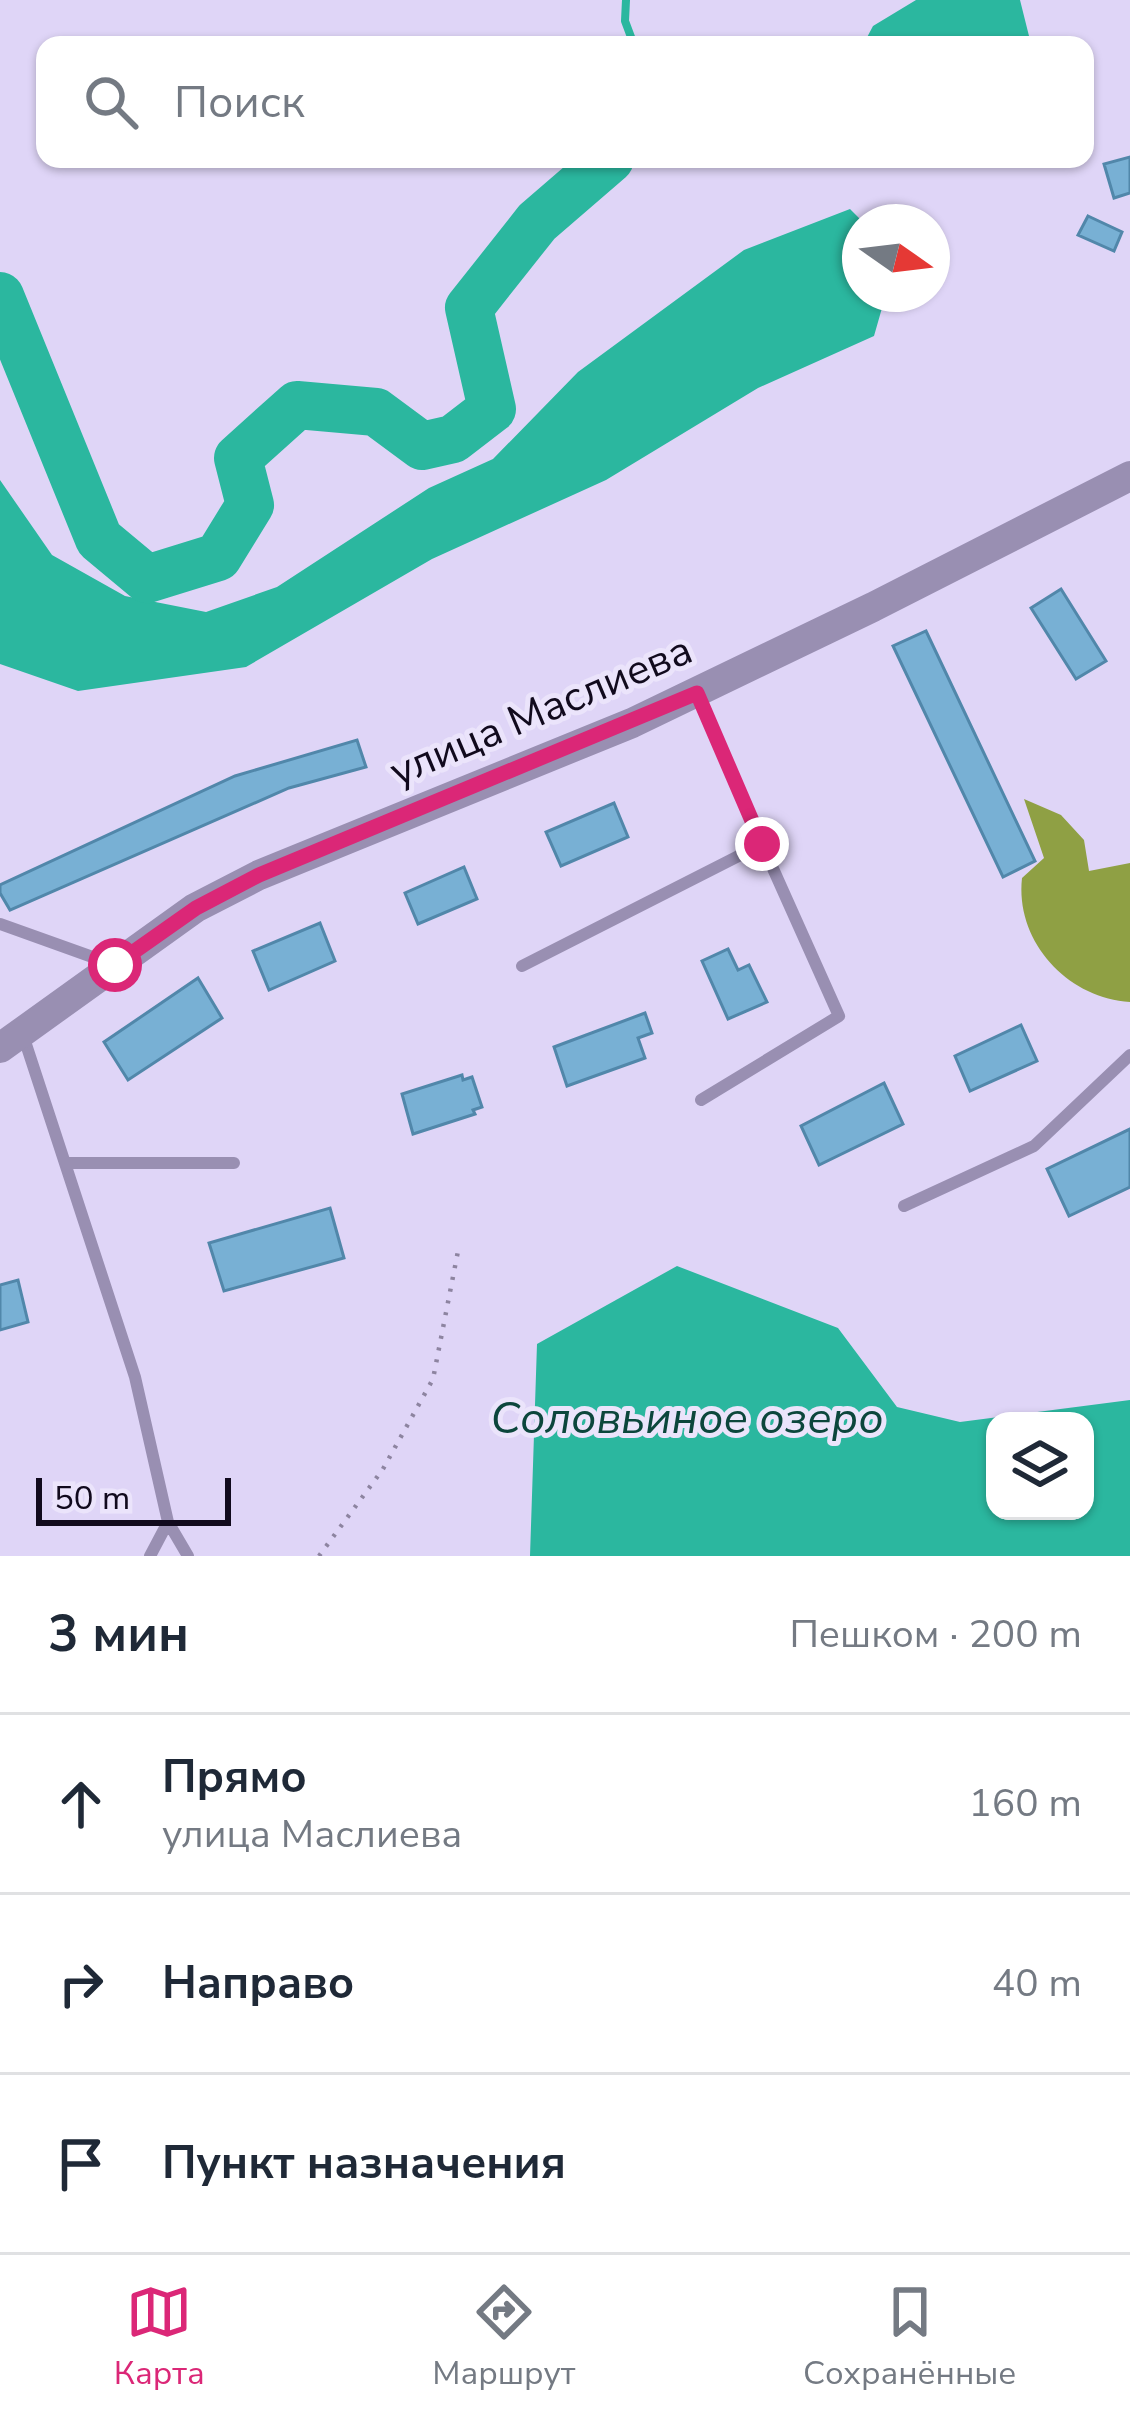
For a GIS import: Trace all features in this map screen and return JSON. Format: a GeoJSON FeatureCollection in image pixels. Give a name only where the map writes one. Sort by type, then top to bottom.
{"type":"FeatureCollection","features":[{"type":"Feature","properties":{"kind":"street","name":"улица Маслиева"},"geometry":{"type":"LineString","coordinates":[[11,1040],[196,908],[259,875],[697,693],[1130,476]]}},
{"type":"Feature","properties":{"kind":"lane"},"geometry":{"type":"LineString","coordinates":[[697,693],[838,1016],[701,1100]]}},
{"type":"Feature","properties":{"kind":"lane"},"geometry":{"type":"LineString","coordinates":[[522,966],[762,844]]}},
{"type":"Feature","properties":{"kind":"lane"},"geometry":{"type":"LineString","coordinates":[[0,924],[115,965]]}},
{"type":"Feature","properties":{"kind":"lane"},"geometry":{"type":"LineString","coordinates":[[11,1040],[67,1163],[135,1377],[168,1522],[188,1556]]}},
{"type":"Feature","properties":{"kind":"lane"},"geometry":{"type":"LineString","coordinates":[[904,1206],[1034,1146],[1130,1054]]}},
{"type":"Feature","properties":{"kind":"lane"},"geometry":{"type":"LineString","coordinates":[[67,1163],[234,1163]]}},
{"type":"Feature","properties":{"kind":"lane"},"geometry":{"type":"LineString","coordinates":[[150,1556],[168,1522]]}},
{"type":"Feature","properties":{"kind":"path"},"geometry":{"type":"LineString","coordinates":[[319,1556],[383,1468],[433,1379],[459,1246]]}},
{"type":"Feature","properties":{"kind":"shaded area"},"geometry":{"type":"Polygon","coordinates":[[[1024,799],[1061,815],[1084,840],[1089,871],[1130,863],[1130,1002],[1107,998],[1066,978],[1036,944],[1022,901],[1022,878],[1044,858],[1024,799]]]}},
{"type":"Feature","properties":{"kind":"water"},"geometry":{"type":"Polygon","coordinates":[[[916,0],[1020,0],[1029,36],[868,36],[873,26],[916,0]]]}},
{"type":"Feature","properties":{"kind":"water"},"geometry":{"type":"Polygon","coordinates":[[[842,212],[842,312],[881,312],[874,336],[758,388],[606,480],[432,559],[246,667],[78,691],[0,664],[0,480],[52,555],[125,596],[206,612],[277,587],[429,488],[493,459],[578,372],[744,250],[842,212]]]}},
{"type":"Feature","properties":{"kind":"water","name":"Соловьиное озеро"},"geometry":{"type":"Polygon","coordinates":[[[677,1266],[838,1328],[897,1407],[960,1422],[986,1419],[986,1520],[1094,1520],[1094,1412],[1037,1412],[1130,1400],[1130,1556],[530,1556],[537,1344],[677,1266]]]}},
{"type":"Feature","properties":{"kind":"building"},"geometry":{"type":"Polygon","coordinates":[[[1130,157],[1130,193],[1114,198],[1104,164],[1130,157]]]}},
{"type":"Feature","properties":{"kind":"building"},"geometry":{"type":"Polygon","coordinates":[[[1088,216],[1122,232],[1114,251],[1078,235],[1088,216]]]}},
{"type":"Feature","properties":{"kind":"building"},"geometry":{"type":"Polygon","coordinates":[[[1061,589],[1106,661],[1076,679],[1031,608],[1061,589]]]}},
{"type":"Feature","properties":{"kind":"building"},"geometry":{"type":"Polygon","coordinates":[[[926,631],[1035,861],[1003,877],[893,646],[926,631]]]}},
{"type":"Feature","properties":{"kind":"building"},"geometry":{"type":"Polygon","coordinates":[[[357,740],[366,767],[289,788],[10,910],[0,893],[0,885],[235,776],[357,740]]]}},
{"type":"Feature","properties":{"kind":"building"},"geometry":{"type":"Polygon","coordinates":[[[614,803],[628,837],[561,866],[546,832],[614,803]]]}},
{"type":"Feature","properties":{"kind":"building"},"geometry":{"type":"Polygon","coordinates":[[[464,867],[477,899],[418,924],[405,893],[464,867]]]}},
{"type":"Feature","properties":{"kind":"building"},"geometry":{"type":"Polygon","coordinates":[[[320,923],[335,961],[269,990],[253,951],[320,923]]]}},
{"type":"Feature","properties":{"kind":"building"},"geometry":{"type":"Polygon","coordinates":[[[728,949],[738,970],[749,965],[767,1002],[728,1019],[702,961],[728,949]]]}},
{"type":"Feature","properties":{"kind":"building"},"geometry":{"type":"Polygon","coordinates":[[[198,978],[222,1018],[128,1080],[104,1042],[198,978]]]}},
{"type":"Feature","properties":{"kind":"building"},"geometry":{"type":"Polygon","coordinates":[[[645,1013],[652,1033],[638,1038],[645,1058],[567,1086],[554,1047],[645,1013]]]}},
{"type":"Feature","properties":{"kind":"building"},"geometry":{"type":"Polygon","coordinates":[[[1021,1025],[1037,1061],[970,1091],[955,1056],[1021,1025]]]}},
{"type":"Feature","properties":{"kind":"building"},"geometry":{"type":"Polygon","coordinates":[[[462,1075],[463,1080],[472,1077],[482,1107],[473,1110],[475,1114],[413,1134],[402,1094],[462,1075]]]}},
{"type":"Feature","properties":{"kind":"building"},"geometry":{"type":"Polygon","coordinates":[[[884,1083],[903,1124],[819,1165],[801,1126],[884,1083]]]}},
{"type":"Feature","properties":{"kind":"building"},"geometry":{"type":"Polygon","coordinates":[[[1130,1129],[1130,1187],[1069,1216],[1047,1169],[1130,1129]]]}},
{"type":"Feature","properties":{"kind":"building"},"geometry":{"type":"Polygon","coordinates":[[[330,1208],[344,1258],[224,1291],[209,1243],[330,1208]]]}},
{"type":"Feature","properties":{"kind":"building"},"geometry":{"type":"Polygon","coordinates":[[[18,1280],[28,1322],[0,1330],[0,1285],[18,1280]]]}},
{"type":"Feature","properties":{"kind":"waterway"},"geometry":{"type":"LineString","coordinates":[[626,0],[625,21],[631,36]]}},
{"type":"Feature","properties":{"kind":"waterway"},"geometry":{"type":"LineString","coordinates":[[0,296],[99,539],[147,579],[218,557],[250,505],[238,458],[297,405],[376,412],[422,446],[453,439],[492,409],[469,308],[537,222],[600,168]]}},
{"type":"Feature","properties":{"kind":"route"},"geometry":{"type":"LineString","coordinates":[[115,965],[196,908],[259,875],[697,693],[762,844]]}}]}
